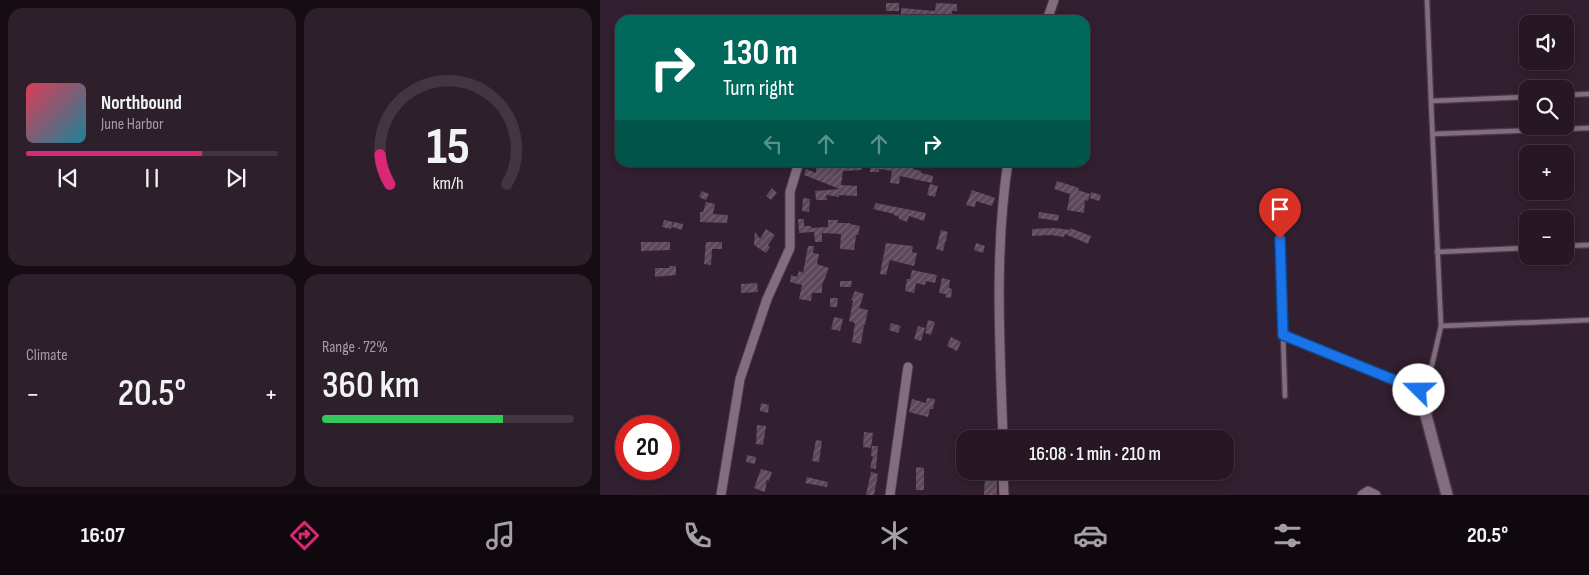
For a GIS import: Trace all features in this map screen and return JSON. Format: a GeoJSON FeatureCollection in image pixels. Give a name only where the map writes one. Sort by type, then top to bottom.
{"type":"FeatureCollection","features":[{"type":"Feature","properties":{"kind":"street"},"geometry":{"type":"LineString","coordinates":[[1049,15],[1054,0]]}},
{"type":"Feature","properties":{"kind":"street"},"geometry":{"type":"LineString","coordinates":[[721,495],[740,380],[767,299],[790,248],[790,192],[798,167]]}},
{"type":"Feature","properties":{"kind":"street"},"geometry":{"type":"LineString","coordinates":[[1002,430],[999,308],[1003,197],[1007,167]]}},
{"type":"Feature","properties":{"kind":"street"},"geometry":{"type":"LineString","coordinates":[[890,495],[908,367]]}},
{"type":"Feature","properties":{"kind":"street"},"geometry":{"type":"LineString","coordinates":[[1419,390],[1447,495]]}},
{"type":"Feature","properties":{"kind":"street"},"geometry":{"type":"LineString","coordinates":[[1003,480],[1004,495]]}},
{"type":"Feature","properties":{"kind":"street"},"geometry":{"type":"LineString","coordinates":[[1362,495],[1368,491],[1376,495]]}},
{"type":"Feature","properties":{"kind":"lane"},"geometry":{"type":"LineString","coordinates":[[1283,335],[1419,390],[1429,378],[1441,326],[1427,0]]}},
{"type":"Feature","properties":{"kind":"lane"},"geometry":{"type":"LineString","coordinates":[[1574,95],[1589,94]]}},
{"type":"Feature","properties":{"kind":"lane"},"geometry":{"type":"LineString","coordinates":[[1431,101],[1519,97]]}},
{"type":"Feature","properties":{"kind":"lane"},"geometry":{"type":"LineString","coordinates":[[1433,134],[1589,128]]}},
{"type":"Feature","properties":{"kind":"lane"},"geometry":{"type":"LineString","coordinates":[[1280,239],[1285,396]]}},
{"type":"Feature","properties":{"kind":"lane"},"geometry":{"type":"LineString","coordinates":[[1574,246],[1589,245]]}},
{"type":"Feature","properties":{"kind":"lane"},"geometry":{"type":"LineString","coordinates":[[1438,252],[1519,248]]}},
{"type":"Feature","properties":{"kind":"lane"},"geometry":{"type":"LineString","coordinates":[[1441,326],[1589,320]]}},
{"type":"Feature","properties":{"kind":"building"},"geometry":{"type":"Polygon","coordinates":[[[886,3],[899,3],[899,11],[886,11],[886,3]]]}},
{"type":"Feature","properties":{"kind":"building"},"geometry":{"type":"Polygon","coordinates":[[[936,3],[957,4],[957,11],[952,11],[952,15],[907,15],[901,14],[901,8],[935,11],[936,3]]]}},
{"type":"Feature","properties":{"kind":"building"},"geometry":{"type":"Polygon","coordinates":[[[816,167],[862,167],[862,170],[843,171],[841,185],[857,186],[857,196],[839,195],[839,197],[826,195],[827,200],[816,200],[815,191],[840,189],[804,175],[806,169],[816,173],[816,167]]]}},
{"type":"Feature","properties":{"kind":"building"},"geometry":{"type":"Polygon","coordinates":[[[870,167],[913,167],[913,169],[921,171],[921,173],[933,176],[932,183],[900,176],[899,184],[890,183],[892,171],[879,169],[879,172],[870,172],[870,167]]]}},
{"type":"Feature","properties":{"kind":"building"},"geometry":{"type":"Polygon","coordinates":[[[1057,181],[1079,188],[1078,190],[1090,194],[1088,201],[1085,200],[1084,213],[1067,210],[1070,194],[1054,189],[1057,181]]]}},
{"type":"Feature","properties":{"kind":"building"},"geometry":{"type":"Polygon","coordinates":[[[930,184],[938,186],[935,197],[927,195],[930,184]]]}},
{"type":"Feature","properties":{"kind":"building"},"geometry":{"type":"Polygon","coordinates":[[[772,188],[777,193],[771,200],[766,196],[772,188]]]}},
{"type":"Feature","properties":{"kind":"building"},"geometry":{"type":"Polygon","coordinates":[[[972,190],[995,198],[992,206],[976,201],[975,207],[966,205],[972,190]]]}},
{"type":"Feature","properties":{"kind":"building"},"geometry":{"type":"Polygon","coordinates":[[[702,191],[709,194],[706,200],[699,197],[702,191]]]}},
{"type":"Feature","properties":{"kind":"building"},"geometry":{"type":"Polygon","coordinates":[[[1091,192],[1101,195],[1099,201],[1090,198],[1091,192]]]}},
{"type":"Feature","properties":{"kind":"building"},"geometry":{"type":"Polygon","coordinates":[[[803,198],[810,199],[809,212],[802,211],[803,198]]]}},
{"type":"Feature","properties":{"kind":"building"},"geometry":{"type":"Polygon","coordinates":[[[706,202],[715,204],[713,214],[728,215],[727,223],[700,222],[700,212],[703,212],[706,202]]]}},
{"type":"Feature","properties":{"kind":"building"},"geometry":{"type":"Polygon","coordinates":[[[876,203],[926,213],[924,221],[909,216],[907,222],[899,219],[894,214],[873,209],[876,203]]]}},
{"type":"Feature","properties":{"kind":"building"},"geometry":{"type":"Polygon","coordinates":[[[1039,212],[1059,215],[1058,221],[1038,218],[1039,212]]]}},
{"type":"Feature","properties":{"kind":"building"},"geometry":{"type":"Polygon","coordinates":[[[798,219],[804,219],[804,226],[811,226],[811,228],[828,227],[828,220],[838,220],[837,223],[850,223],[860,226],[858,235],[856,235],[854,250],[840,249],[841,234],[822,233],[822,242],[815,242],[814,232],[799,233],[798,219]]]}},
{"type":"Feature","properties":{"kind":"building"},"geometry":{"type":"Polygon","coordinates":[[[664,220],[673,222],[671,229],[662,227],[664,220]]]}},
{"type":"Feature","properties":{"kind":"building"},"geometry":{"type":"Polygon","coordinates":[[[674,222],[683,224],[682,230],[672,227],[674,222]]]}},
{"type":"Feature","properties":{"kind":"building"},"geometry":{"type":"Polygon","coordinates":[[[1055,228],[1070,230],[1070,228],[1091,236],[1088,244],[1065,234],[1064,237],[1051,235],[1032,236],[1032,229],[1055,228]]]}},
{"type":"Feature","properties":{"kind":"building"},"geometry":{"type":"Polygon","coordinates":[[[766,229],[775,235],[768,245],[770,247],[766,253],[754,245],[755,232],[760,239],[766,229]]]}},
{"type":"Feature","properties":{"kind":"building"},"geometry":{"type":"Polygon","coordinates":[[[941,230],[948,232],[943,251],[936,249],[941,230]]]}},
{"type":"Feature","properties":{"kind":"building"},"geometry":{"type":"Polygon","coordinates":[[[641,242],[670,242],[670,250],[641,251],[641,242]]]}},
{"type":"Feature","properties":{"kind":"building"},"geometry":{"type":"Polygon","coordinates":[[[706,242],[722,242],[722,249],[712,249],[711,265],[704,264],[706,242]]]}},
{"type":"Feature","properties":{"kind":"building"},"geometry":{"type":"Polygon","coordinates":[[[886,243],[913,246],[912,252],[917,253],[914,266],[890,260],[886,275],[880,274],[886,243]]]}},
{"type":"Feature","properties":{"kind":"building"},"geometry":{"type":"Polygon","coordinates":[[[976,243],[985,246],[983,253],[974,250],[976,243]]]}},
{"type":"Feature","properties":{"kind":"building"},"geometry":{"type":"Polygon","coordinates":[[[808,246],[814,246],[813,253],[819,254],[817,264],[829,268],[822,284],[822,293],[812,293],[811,301],[799,299],[802,285],[790,282],[791,275],[797,277],[799,271],[803,273],[808,246]]]}},
{"type":"Feature","properties":{"kind":"building"},"geometry":{"type":"Polygon","coordinates":[[[669,266],[676,266],[676,275],[655,277],[655,268],[670,268],[669,266]]]}},
{"type":"Feature","properties":{"kind":"building"},"geometry":{"type":"Polygon","coordinates":[[[912,270],[937,275],[935,283],[926,281],[925,285],[916,283],[914,293],[905,291],[907,279],[910,279],[912,270]]]}},
{"type":"Feature","properties":{"kind":"building"},"geometry":{"type":"Polygon","coordinates":[[[942,278],[950,280],[951,298],[945,297],[946,294],[939,293],[942,278]]]}},
{"type":"Feature","properties":{"kind":"building"},"geometry":{"type":"Polygon","coordinates":[[[840,281],[852,281],[851,287],[840,287],[840,281]]]}},
{"type":"Feature","properties":{"kind":"building"},"geometry":{"type":"Polygon","coordinates":[[[757,283],[758,292],[741,293],[741,284],[757,283]]]}},
{"type":"Feature","properties":{"kind":"building"},"geometry":{"type":"Polygon","coordinates":[[[855,291],[864,294],[859,308],[868,310],[861,344],[852,342],[855,323],[849,321],[853,301],[851,300],[855,291]]]}},
{"type":"Feature","properties":{"kind":"building"},"geometry":{"type":"Polygon","coordinates":[[[830,298],[838,298],[837,307],[830,307],[830,298]]]}},
{"type":"Feature","properties":{"kind":"building"},"geometry":{"type":"Polygon","coordinates":[[[834,317],[843,319],[840,331],[831,329],[834,317]]]}},
{"type":"Feature","properties":{"kind":"building"},"geometry":{"type":"Polygon","coordinates":[[[928,320],[935,322],[931,335],[925,333],[928,320]]]}},
{"type":"Feature","properties":{"kind":"building"},"geometry":{"type":"Polygon","coordinates":[[[891,323],[901,326],[898,333],[889,330],[891,323]]]}},
{"type":"Feature","properties":{"kind":"building"},"geometry":{"type":"Polygon","coordinates":[[[918,326],[925,328],[921,341],[914,339],[918,326]]]}},
{"type":"Feature","properties":{"kind":"building"},"geometry":{"type":"Polygon","coordinates":[[[951,337],[961,342],[957,351],[947,346],[951,337]]]}},
{"type":"Feature","properties":{"kind":"building"},"geometry":{"type":"Polygon","coordinates":[[[927,398],[935,399],[933,409],[930,409],[928,417],[909,412],[912,399],[926,403],[927,398]]]}},
{"type":"Feature","properties":{"kind":"building"},"geometry":{"type":"Polygon","coordinates":[[[761,403],[769,405],[768,413],[760,411],[761,403]]]}},
{"type":"Feature","properties":{"kind":"building"},"geometry":{"type":"Polygon","coordinates":[[[757,425],[766,426],[763,445],[756,444],[757,425]]]}},
{"type":"Feature","properties":{"kind":"building"},"geometry":{"type":"Polygon","coordinates":[[[864,432],[873,433],[871,448],[863,447],[864,432]]]}},
{"type":"Feature","properties":{"kind":"building"},"geometry":{"type":"Polygon","coordinates":[[[816,440],[822,441],[819,462],[812,461],[816,440]]]}},
{"type":"Feature","properties":{"kind":"building"},"geometry":{"type":"Polygon","coordinates":[[[872,446],[878,446],[876,469],[870,468],[873,456],[871,456],[872,446]]]}},
{"type":"Feature","properties":{"kind":"building"},"geometry":{"type":"Polygon","coordinates":[[[747,455],[756,457],[755,464],[746,462],[747,455]]]}},
{"type":"Feature","properties":{"kind":"building"},"geometry":{"type":"Polygon","coordinates":[[[916,467],[924,468],[924,490],[916,490],[916,467]]]}},
{"type":"Feature","properties":{"kind":"building"},"geometry":{"type":"Polygon","coordinates":[[[761,469],[772,472],[769,481],[767,480],[765,492],[754,488],[761,469]]]}},
{"type":"Feature","properties":{"kind":"building"},"geometry":{"type":"Polygon","coordinates":[[[871,472],[878,474],[874,495],[866,495],[871,472]]]}},
{"type":"Feature","properties":{"kind":"building"},"geometry":{"type":"Polygon","coordinates":[[[807,477],[828,482],[827,487],[805,483],[807,477]]]}},
{"type":"Feature","properties":{"kind":"building"},"geometry":{"type":"Polygon","coordinates":[[[985,480],[997,480],[997,495],[984,495],[985,480]]]}},
{"type":"Feature","properties":{"kind":"route"},"geometry":{"type":"LineString","coordinates":[[1280,239],[1283,335],[1419,390]]}}]}
